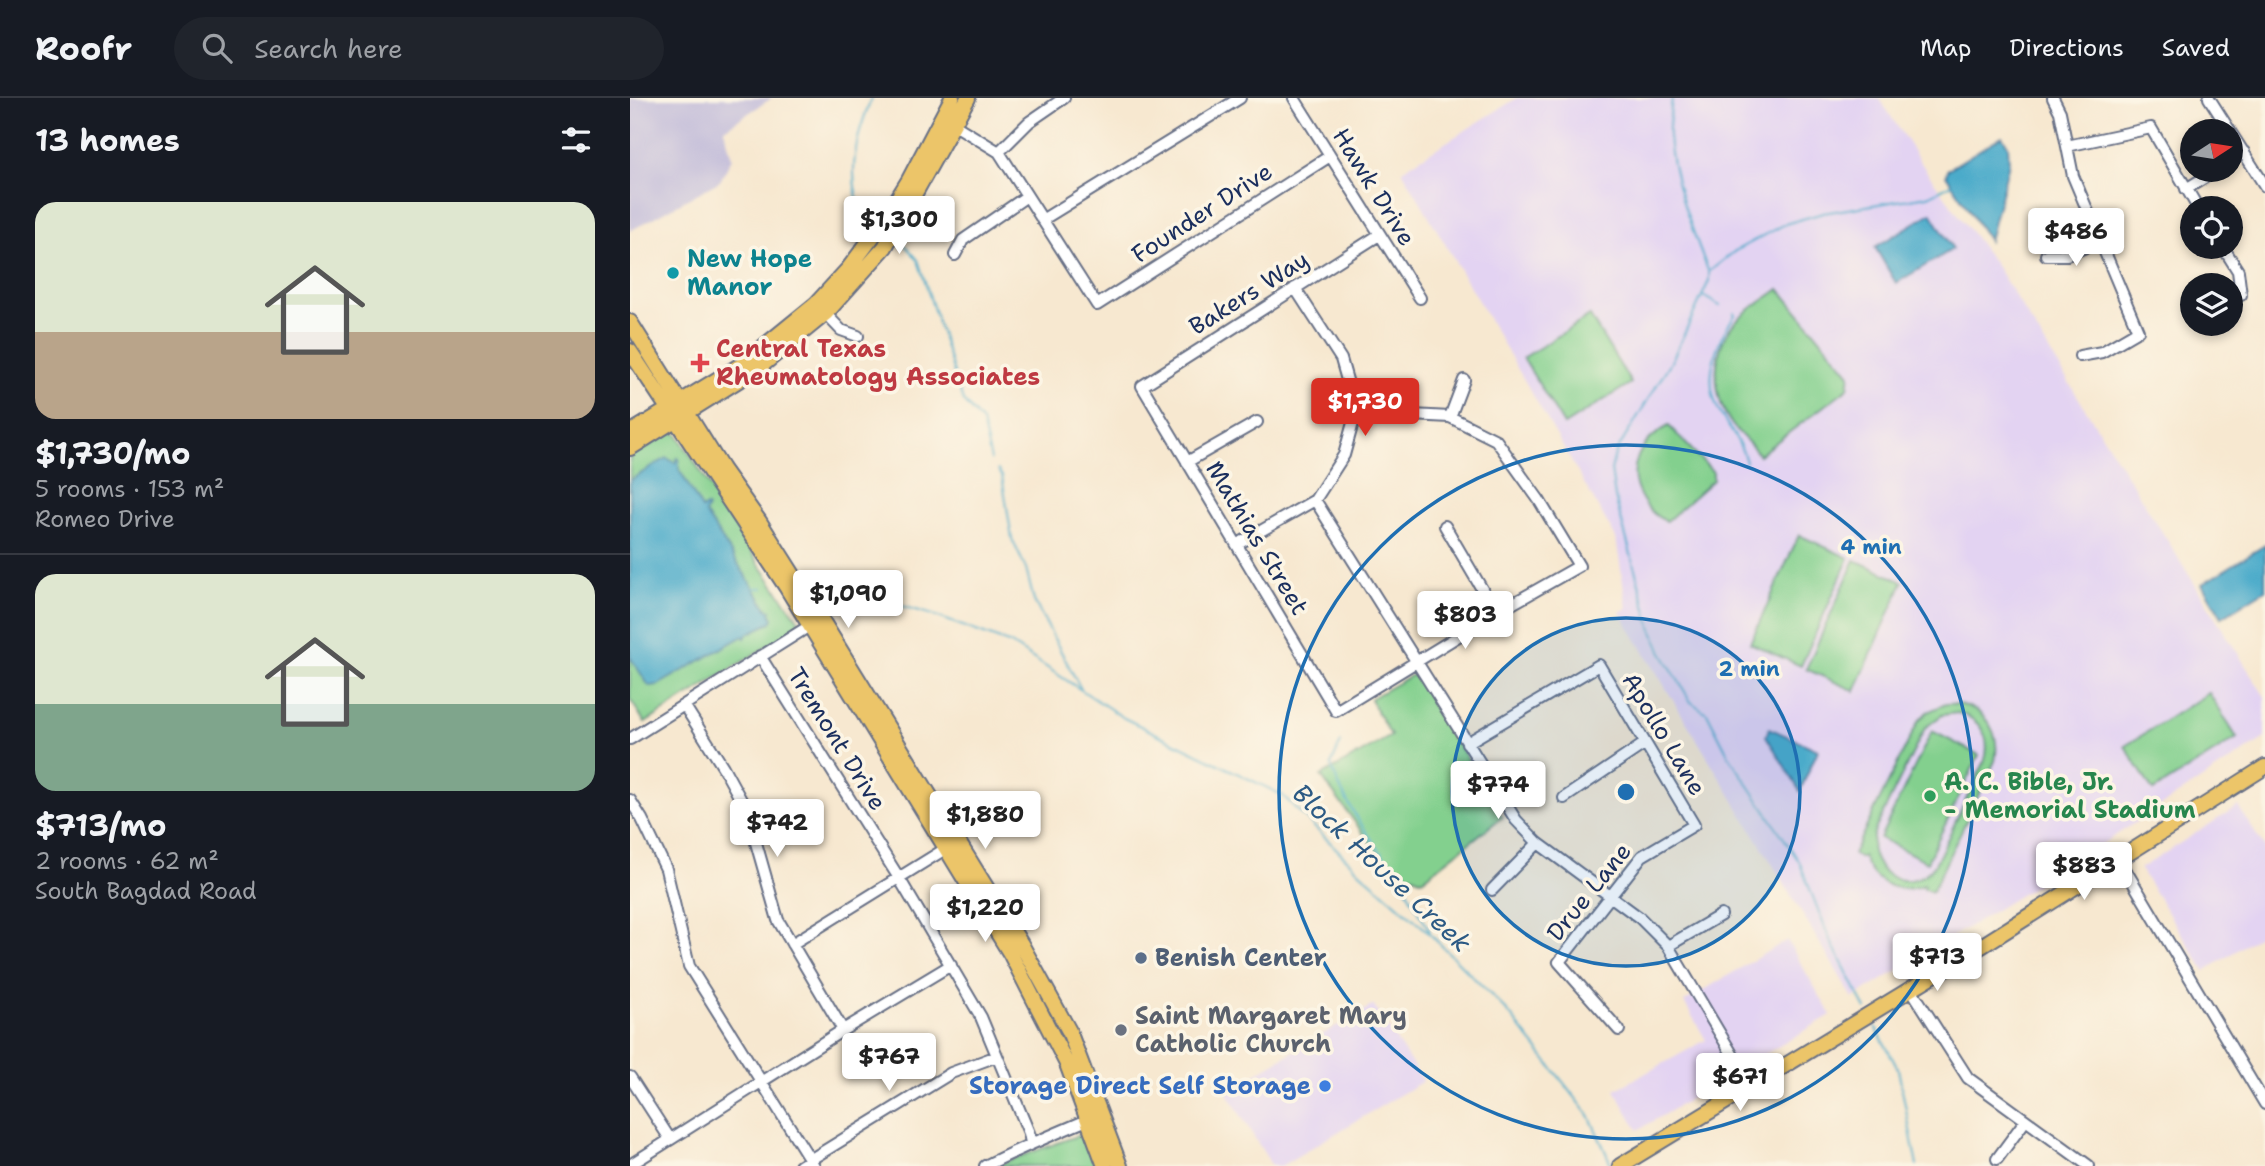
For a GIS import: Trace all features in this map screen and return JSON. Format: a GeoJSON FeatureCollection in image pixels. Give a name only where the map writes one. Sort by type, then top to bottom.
{"type":"FeatureCollection","features":[{"type":"Feature","properties":{"kind":"main road"},"geometry":{"type":"LineString","coordinates":[[948,120],[952,98]]}},
{"type":"Feature","properties":{"kind":"main road"},"geometry":{"type":"LineString","coordinates":[[630,433],[677,412],[761,366],[885,247],[948,120],[968,98]]}},
{"type":"Feature","properties":{"kind":"main road"},"geometry":{"type":"LineString","coordinates":[[630,322],[677,412],[740,519],[787,588],[815,622]]}},
{"type":"Feature","properties":{"kind":"main road"},"geometry":{"type":"LineString","coordinates":[[630,351],[786,562],[815,622],[952,845],[1056,1038],[1120,1166]]}},
{"type":"Feature","properties":{"kind":"main road"},"geometry":{"type":"LineString","coordinates":[[630,448],[677,412]]}},
{"type":"Feature","properties":{"kind":"main road"},"geometry":{"type":"LineString","coordinates":[[740,519],[752,523],[774,557],[779,562],[786,562]]}},
{"type":"Feature","properties":{"kind":"main road"},"geometry":{"type":"LineString","coordinates":[[1625,1163],[1911,989],[2265,767]]}},
{"type":"Feature","properties":{"kind":"main road"},"geometry":{"type":"LineString","coordinates":[[1095,1117],[1105,1166]]}},
{"type":"Feature","properties":{"kind":"street"},"geometry":{"type":"LineString","coordinates":[[999,152],[1028,122],[1064,98]]}},
{"type":"Feature","properties":{"kind":"street"},"geometry":{"type":"LineString","coordinates":[[948,120],[999,152],[1042,220],[1240,98]]}},
{"type":"Feature","properties":{"kind":"street","name":"Hawk Drive"},"geometry":{"type":"LineString","coordinates":[[1294,98],[1420,298]]}},
{"type":"Feature","properties":{"kind":"street"},"geometry":{"type":"LineString","coordinates":[[2053,98],[2060,112],[2073,176],[2138,331],[2102,352],[2080,356]]}},
{"type":"Feature","properties":{"kind":"street"},"geometry":{"type":"LineString","coordinates":[[2209,98],[2223,119]]}},
{"type":"Feature","properties":{"kind":"street"},"geometry":{"type":"LineString","coordinates":[[2067,146],[2151,128],[2190,196]]}},
{"type":"Feature","properties":{"kind":"street"},"geometry":{"type":"LineString","coordinates":[[2244,152],[2265,186]]}},
{"type":"Feature","properties":{"kind":"street","name":"Founder Drive"},"geometry":{"type":"LineString","coordinates":[[1042,220],[1097,305],[1330,156]]}},
{"type":"Feature","properties":{"kind":"street"},"geometry":{"type":"LineString","coordinates":[[2186,189],[2197,182]]}},
{"type":"Feature","properties":{"kind":"street"},"geometry":{"type":"LineString","coordinates":[[955,255],[963,240],[1027,196]]}},
{"type":"Feature","properties":{"kind":"street","name":"Bakers Way"},"geometry":{"type":"LineString","coordinates":[[1142,386],[1379,235]]}},
{"type":"Feature","properties":{"kind":"street"},"geometry":{"type":"LineString","coordinates":[[2046,255],[2067,254],[2099,241]]}},
{"type":"Feature","properties":{"kind":"street"},"geometry":{"type":"LineString","coordinates":[[1238,544],[1315,500],[1344,455],[1356,412],[1341,359],[1295,288]]}},
{"type":"Feature","properties":{"kind":"street"},"geometry":{"type":"LineString","coordinates":[[821,309],[841,330],[858,336]]}},
{"type":"Feature","properties":{"kind":"street"},"geometry":{"type":"LineString","coordinates":[[1450,417],[1464,380]]}},
{"type":"Feature","properties":{"kind":"street","name":"Mathias Street"},"geometry":{"type":"LineString","coordinates":[[1142,386],[1336,711],[1418,662]]}},
{"type":"Feature","properties":{"kind":"street"},"geometry":{"type":"LineString","coordinates":[[1356,412],[1450,417],[1496,440],[1539,500],[1579,566],[1496,613],[1418,662]]}},
{"type":"Feature","properties":{"kind":"street"},"geometry":{"type":"LineString","coordinates":[[1187,462],[1257,422]]}},
{"type":"Feature","properties":{"kind":"street"},"geometry":{"type":"LineString","coordinates":[[1315,500],[1504,804],[1538,843],[1611,895],[1640,918],[1668,946],[1751,1086]]}},
{"type":"Feature","properties":{"kind":"street"},"geometry":{"type":"LineString","coordinates":[[1445,526],[1496,613]]}},
{"type":"Feature","properties":{"kind":"street"},"geometry":{"type":"LineString","coordinates":[[630,739],[815,622]]}},
{"type":"Feature","properties":{"kind":"street","name":"Tremont Drive"},"geometry":{"type":"LineString","coordinates":[[760,656],[899,878],[981,1017],[1031,1143]]}},
{"type":"Feature","properties":{"kind":"street","name":"Apollo Lane"},"geometry":{"type":"LineString","coordinates":[[1467,743],[1599,665],[1694,825]]}},
{"type":"Feature","properties":{"kind":"street"},"geometry":{"type":"LineString","coordinates":[[684,705],[747,811],[778,920],[843,1030]]}},
{"type":"Feature","properties":{"kind":"street"},"geometry":{"type":"LineString","coordinates":[[1564,798],[1644,744]]}},
{"type":"Feature","properties":{"kind":"street"},"geometry":{"type":"LineString","coordinates":[[630,800],[666,869],[689,966],[761,1081],[808,1164],[951,1073],[996,1056]]}},
{"type":"Feature","properties":{"kind":"street","name":"Drue Lane"},"geometry":{"type":"LineString","coordinates":[[1619,1030],[1559,962],[1642,856],[1694,825]]}},
{"type":"Feature","properties":{"kind":"street"},"geometry":{"type":"LineString","coordinates":[[1492,890],[1538,843]]}},
{"type":"Feature","properties":{"kind":"street"},"geometry":{"type":"LineString","coordinates":[[792,944],[952,845]]}},
{"type":"Feature","properties":{"kind":"street"},"geometry":{"type":"LineString","coordinates":[[2119,859],[2260,1085],[2265,1104]]}},
{"type":"Feature","properties":{"kind":"street"},"geometry":{"type":"LineString","coordinates":[[1668,946],[1721,915]]}},
{"type":"Feature","properties":{"kind":"street"},"geometry":{"type":"LineString","coordinates":[[630,1165],[951,965]]}},
{"type":"Feature","properties":{"kind":"street"},"geometry":{"type":"LineString","coordinates":[[1911,989],[1968,1078],[2089,1166]]}},
{"type":"Feature","properties":{"kind":"street"},"geometry":{"type":"LineString","coordinates":[[630,1077],[670,1139]]}},
{"type":"Feature","properties":{"kind":"street"},"geometry":{"type":"LineString","coordinates":[[985,1166],[1031,1143],[1095,1117]]}},
{"type":"Feature","properties":{"kind":"street"},"geometry":{"type":"LineString","coordinates":[[1997,1160],[2025,1121]]}},
{"type":"Feature","properties":{"kind":"shaded area"},"geometry":{"type":"Polygon","coordinates":[[[630,98],[772,98],[724,129],[732,158],[720,181],[630,231],[630,98]]]}},
{"type":"Feature","properties":{"kind":"shaded area"},"geometry":{"type":"Polygon","coordinates":[[[1517,98],[1879,98],[1927,172],[1997,267],[2265,697],[2265,738],[2093,850],[1853,998],[1620,612],[1627,608],[1616,538],[1402,170],[1517,98]]]}},
{"type":"Feature","properties":{"kind":"shaded area"},"geometry":{"type":"Polygon","coordinates":[[[2238,806],[2265,848],[2265,932],[2205,971],[2140,869],[2238,806]]]}},
{"type":"Feature","properties":{"kind":"shaded area"},"geometry":{"type":"Polygon","coordinates":[[[1787,940],[1831,1015],[1638,1130],[1615,1090],[1706,1040],[1684,1002],[1787,940]]]}},
{"type":"Feature","properties":{"kind":"shaded area","name":"Storage Direct Self Storage"},"geometry":{"type":"Polygon","coordinates":[[[1373,1005],[1423,1081],[1281,1166],[1272,1166],[1226,1091],[1373,1005]]]}},
{"type":"Feature","properties":{"kind":"green space"},"geometry":{"type":"Polygon","coordinates":[[[1779,289],[1850,374],[1848,388],[1759,455],[1734,427],[1724,411],[1717,385],[1718,357],[1728,332],[1736,321],[1779,289]]]}},
{"type":"Feature","properties":{"kind":"green space"},"geometry":{"type":"Polygon","coordinates":[[[1590,316],[1631,383],[1564,425],[1523,358],[1590,316]]]}},
{"type":"Feature","properties":{"kind":"green space"},"geometry":{"type":"Polygon","coordinates":[[[1669,426],[1713,472],[1713,480],[1667,521],[1656,515],[1642,499],[1637,488],[1635,467],[1643,448],[1669,426]]]}},
{"type":"Feature","properties":{"kind":"green space"},"geometry":{"type":"Polygon","coordinates":[[[672,432],[677,434],[759,564],[799,621],[796,628],[645,723],[630,699],[630,456],[672,432]]]}},
{"type":"Feature","properties":{"kind":"green space"},"geometry":{"type":"Polygon","coordinates":[[[1799,535],[1849,558],[1801,666],[1750,643],[1799,535]]]}},
{"type":"Feature","properties":{"kind":"green space"},"geometry":{"type":"Polygon","coordinates":[[[1855,560],[1903,582],[1855,691],[1806,669],[1855,560]]]}},
{"type":"Feature","properties":{"kind":"green space"},"geometry":{"type":"Polygon","coordinates":[[[1412,675],[1420,679],[1502,817],[1422,880],[1385,863],[1321,776],[1391,736],[1370,699],[1412,675]]]}},
{"type":"Feature","properties":{"kind":"green space"},"geometry":{"type":"Polygon","coordinates":[[[2209,693],[2237,738],[2153,791],[2125,746],[2209,693]]]}},
{"type":"Feature","properties":{"kind":"green space","name":"A. C. Bible, Jr. - Memorial Stadium"},"geometry":{"type":"Polygon","coordinates":[[[1946,704],[1969,707],[1986,719],[1995,738],[1996,749],[1995,761],[1932,892],[1923,888],[1924,885],[1904,888],[1887,884],[1873,873],[1863,856],[1861,858],[1853,854],[1918,722],[1927,712],[1946,704]],[[1958,713],[1942,715],[1925,728],[1875,830],[1872,843],[1874,855],[1879,866],[1897,879],[1920,877],[1934,865],[1984,763],[1986,739],[1979,725],[1958,713]]]}},
{"type":"Feature","properties":{"kind":"green space","name":"A. C. Bible, Jr. - Memorial Stadium"},"geometry":{"type":"Polygon","coordinates":[[[1932,731],[1979,755],[1927,862],[1880,838],[1932,731]]]}},
{"type":"Feature","properties":{"kind":"green space"},"geometry":{"type":"Polygon","coordinates":[[[1085,1133],[1096,1166],[997,1166],[1002,1163],[1085,1133]]]}},
{"type":"Feature","properties":{"kind":"water"},"geometry":{"type":"Polygon","coordinates":[[[2002,136],[2008,145],[2009,163],[1989,241],[1946,175],[1947,170],[2002,136]]]}},
{"type":"Feature","properties":{"kind":"water"},"geometry":{"type":"Polygon","coordinates":[[[1931,213],[1953,249],[1896,283],[1875,247],[1931,213]]]}},
{"type":"Feature","properties":{"kind":"water"},"geometry":{"type":"Polygon","coordinates":[[[667,458],[675,463],[677,458],[679,460],[679,469],[702,509],[706,506],[708,508],[705,513],[768,610],[771,610],[773,619],[747,634],[745,638],[743,636],[658,685],[649,686],[630,657],[630,480],[667,458]]]}},
{"type":"Feature","properties":{"kind":"water"},"geometry":{"type":"Polygon","coordinates":[[[2265,545],[2265,590],[2222,617],[2202,584],[2265,545]]]}},
{"type":"Feature","properties":{"kind":"water"},"geometry":{"type":"Polygon","coordinates":[[[1769,728],[1818,750],[1800,791],[1766,736],[1769,728]]]}},
{"type":"Feature","properties":{"kind":"waterway","name":"Block House Creek"},"geometry":{"type":"LineString","coordinates":[[864,215],[855,187],[855,156],[861,126],[872,98]]}},
{"type":"Feature","properties":{"kind":"waterway"},"geometry":{"type":"LineString","coordinates":[[1672,98],[1669,131],[1674,170],[1684,206],[1709,273],[1709,281],[1672,360],[1615,454],[1611,470],[1615,497],[1651,627],[1662,653],[1691,702],[1707,713],[1729,756],[1799,861],[1829,938],[1866,1009]]}},
{"type":"Feature","properties":{"kind":"waterway"},"geometry":{"type":"LineString","coordinates":[[1710,271],[1735,251],[1785,224],[1823,213],[1928,196],[1952,184]]}},
{"type":"Feature","properties":{"kind":"waterway","name":"Block House Creek"},"geometry":{"type":"LineString","coordinates":[[905,245],[918,260],[963,401],[982,422],[991,460]]}},
{"type":"Feature","properties":{"kind":"waterway"},"geometry":{"type":"LineString","coordinates":[[1703,296],[1720,306]]}},
{"type":"Feature","properties":{"kind":"waterway"},"geometry":{"type":"LineString","coordinates":[[1734,313],[1713,362],[1712,388],[1720,413],[1738,442],[1746,462]]}},
{"type":"Feature","properties":{"kind":"waterway","name":"Block House Creek"},"geometry":{"type":"LineString","coordinates":[[998,470],[1002,476],[1012,539],[1026,569],[1034,601],[1081,689]]}},
{"type":"Feature","properties":{"kind":"waterway","name":"Block House Creek"},"geometry":{"type":"LineString","coordinates":[[817,586],[840,583],[871,597],[933,615],[1011,644],[1124,718],[1282,795],[1360,872],[1424,928],[1508,1012],[1589,1115],[1612,1166]]}},
{"type":"Feature","properties":{"kind":"waterway"},"geometry":{"type":"LineString","coordinates":[[755,588],[763,588]]}},
{"type":"Feature","properties":{"kind":"waterway"},"geometry":{"type":"LineString","coordinates":[[1341,742],[1331,765],[1336,779],[1358,819],[1403,884],[1430,931]]}},
{"type":"Feature","properties":{"kind":"waterway"},"geometry":{"type":"LineString","coordinates":[[1872,1020],[1898,1069],[1917,1166]]}},
{"type":"Feature","properties":{"kind":"place","name":"New Hope Manor"},"geometry":{"type":"Point","coordinates":[673,273]}},
{"type":"Feature","properties":{"kind":"place","name":"Central Texas Rheumatology Associates"},"geometry":{"type":"Point","coordinates":[700,363]}},
{"type":"Feature","properties":{"kind":"place","name":"A. C. Bible, Jr. - Memorial Stadium"},"geometry":{"type":"Point","coordinates":[1930,796]}},
{"type":"Feature","properties":{"kind":"place","name":"Benish Center"},"geometry":{"type":"Point","coordinates":[1141,958]}},
{"type":"Feature","properties":{"kind":"place","name":"Saint Margaret Mary Catholic Church"},"geometry":{"type":"Point","coordinates":[1121,1030]}},
{"type":"Feature","properties":{"kind":"place","name":"Storage Direct Self Storage"},"geometry":{"type":"Point","coordinates":[1325,1086]}}]}
